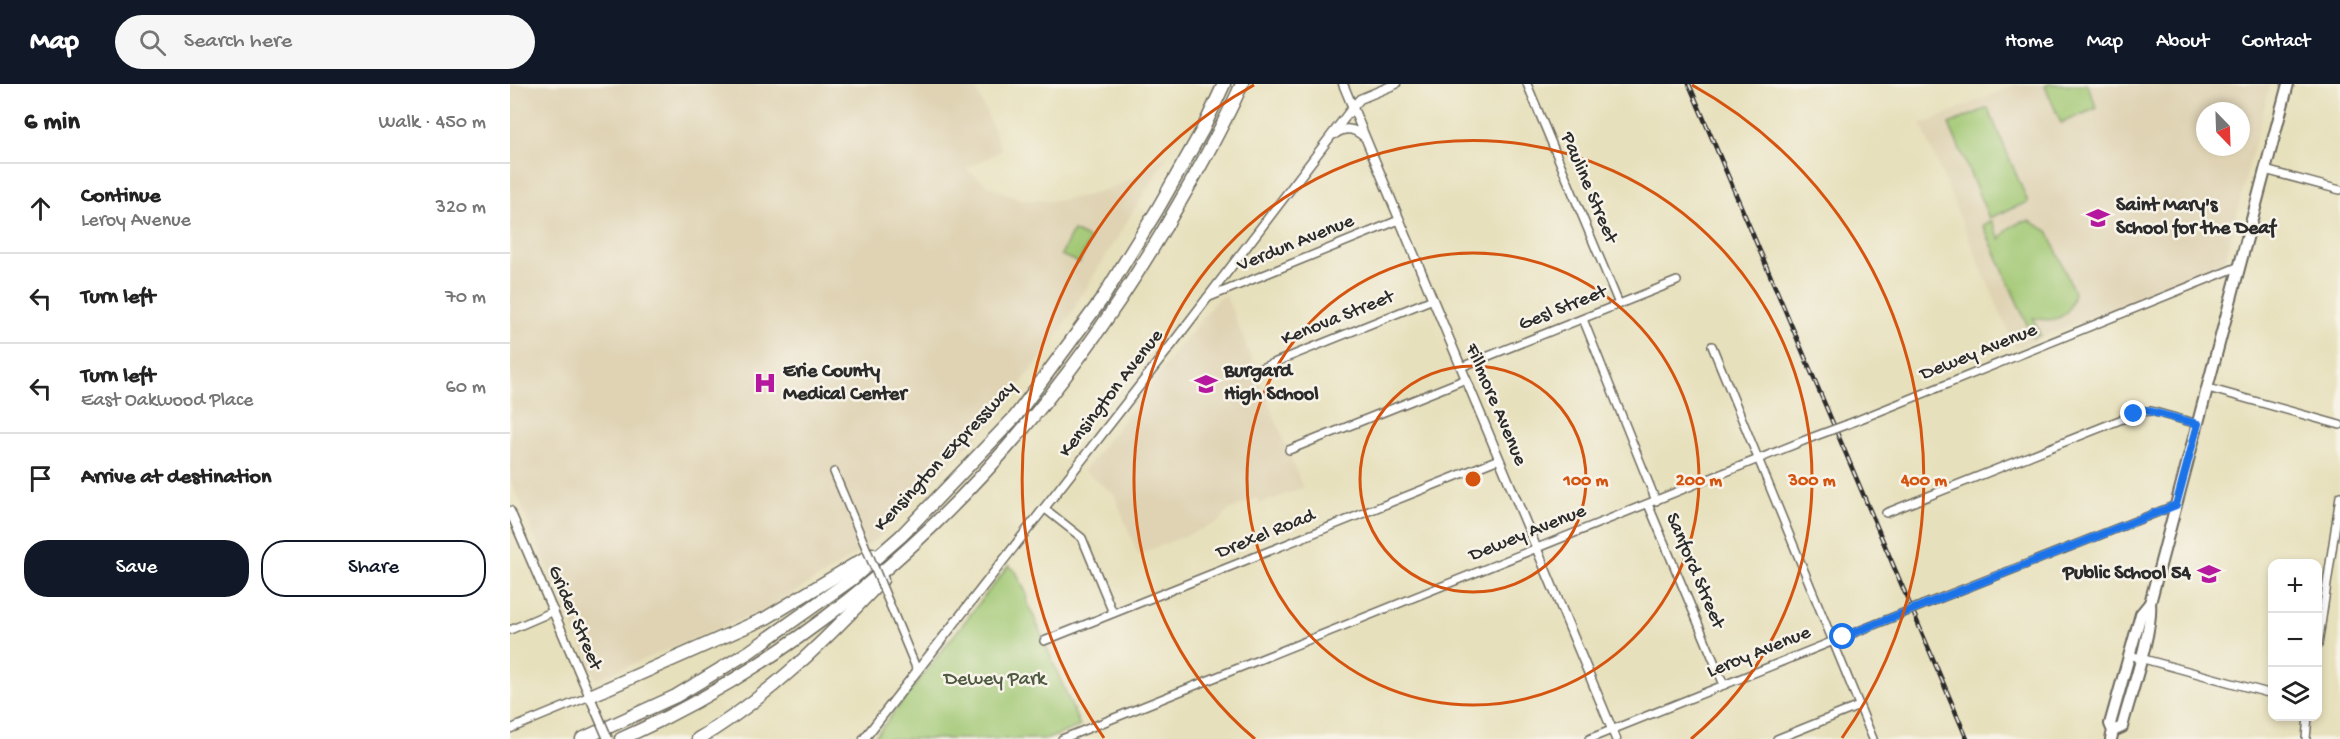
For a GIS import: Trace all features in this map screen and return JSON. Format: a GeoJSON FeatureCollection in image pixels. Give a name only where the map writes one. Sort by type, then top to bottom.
{"type":"FeatureCollection","features":[{"type":"Feature","properties":{"kind":"highway","name":"Kensington Expressway"},"geometry":{"type":"LineString","coordinates":[[582,739],[676,696],[749,652],[852,579],[901,536],[1015,417],[1095,308],[1158,210],[1203,129],[1224,84]]}},
{"type":"Feature","properties":{"kind":"highway","name":"Kensington Expressway"},"geometry":{"type":"LineString","coordinates":[[621,739],[697,701],[783,649],[826,618],[912,547],[998,460],[1078,361],[1133,281],[1204,160],[1242,84]]}},
{"type":"Feature","properties":{"kind":"highway"},"geometry":{"type":"LineString","coordinates":[[590,696],[766,618],[901,536]]}},
{"type":"Feature","properties":{"kind":"highway"},"geometry":{"type":"LineString","coordinates":[[698,739],[747,707],[785,678],[845,621],[912,547]]}},
{"type":"Feature","properties":{"kind":"main road"},"geometry":{"type":"LineString","coordinates":[[2112,735],[2110,724],[2134,657],[2141,614],[2150,603],[2288,84]]}},
{"type":"Feature","properties":{"kind":"street","name":"Fillmore Avenue"},"geometry":{"type":"LineString","coordinates":[[1343,84],[1616,739]]}},
{"type":"Feature","properties":{"kind":"street","name":"Kensington Avenue"},"geometry":{"type":"LineString","coordinates":[[864,739],[1353,107],[1360,99],[1396,84]]}},
{"type":"Feature","properties":{"kind":"street","name":"Pauline Street"},"geometry":{"type":"LineString","coordinates":[[1527,84],[1619,304]]}},
{"type":"Feature","properties":{"kind":"street"},"geometry":{"type":"LineString","coordinates":[[1328,140],[1340,130],[1349,129],[1358,131],[1365,138]]}},
{"type":"Feature","properties":{"kind":"street"},"geometry":{"type":"LineString","coordinates":[[2265,170],[2340,190]]}},
{"type":"Feature","properties":{"kind":"street","name":"Verdun Avenue"},"geometry":{"type":"LineString","coordinates":[[1206,299],[1399,220]]}},
{"type":"Feature","properties":{"kind":"street","name":"Dewey Avenue"},"geometry":{"type":"LineString","coordinates":[[1062,739],[2240,266]]}},
{"type":"Feature","properties":{"kind":"street","name":"Gesl Street"},"geometry":{"type":"LineString","coordinates":[[1461,367],[1677,281]]}},
{"type":"Feature","properties":{"kind":"street","name":"Kenova Street"},"geometry":{"type":"LineString","coordinates":[[1256,370],[1432,299]]}},
{"type":"Feature","properties":{"kind":"street","name":"Sanford Street"},"geometry":{"type":"LineString","coordinates":[[1583,318],[1724,685]]}},
{"type":"Feature","properties":{"kind":"street"},"geometry":{"type":"LineString","coordinates":[[1712,345],[1873,739]]}},
{"type":"Feature","properties":{"kind":"street"},"geometry":{"type":"LineString","coordinates":[[1289,450],[1466,379]]}},
{"type":"Feature","properties":{"kind":"street"},"geometry":{"type":"LineString","coordinates":[[2208,388],[2340,425]]}},
{"type":"Feature","properties":{"kind":"street"},"geometry":{"type":"LineString","coordinates":[[1886,513],[2140,412],[2151,411],[2198,424]]}},
{"type":"Feature","properties":{"kind":"street","name":"Drexel Road"},"geometry":{"type":"LineString","coordinates":[[1044,641],[1499,459]]}},
{"type":"Feature","properties":{"kind":"street"},"geometry":{"type":"LineString","coordinates":[[834,471],[917,670]]}},
{"type":"Feature","properties":{"kind":"street"},"geometry":{"type":"LineString","coordinates":[[2322,618],[2340,496]]}},
{"type":"Feature","properties":{"kind":"street","name":"Leroy Avenue"},"geometry":{"type":"LineString","coordinates":[[1589,739],[2176,505]]}},
{"type":"Feature","properties":{"kind":"street"},"geometry":{"type":"LineString","coordinates":[[1044,508],[1082,538],[1113,613]]}},
{"type":"Feature","properties":{"kind":"street","name":"Grider Street"},"geometry":{"type":"LineString","coordinates":[[510,511],[513,527],[554,611],[608,739]]}},
{"type":"Feature","properties":{"kind":"street"},"geometry":{"type":"LineString","coordinates":[[510,630],[554,611]]}},
{"type":"Feature","properties":{"kind":"street"},"geometry":{"type":"LineString","coordinates":[[2134,657],[2268,693]]}},
{"type":"Feature","properties":{"kind":"street"},"geometry":{"type":"LineString","coordinates":[[510,729],[590,696]]}},
{"type":"Feature","properties":{"kind":"street"},"geometry":{"type":"LineString","coordinates":[[1777,739],[1859,706]]}},
{"type":"Feature","properties":{"kind":"street"},"geometry":{"type":"LineString","coordinates":[[2306,739],[2308,721]]}},
{"type":"Feature","properties":{"kind":"shaded area","name":"Erie County Medical Center"},"geometry":{"type":"Polygon","coordinates":[[[510,84],[974,84],[1002,150],[966,169],[990,186],[1020,200],[1057,201],[1088,195],[1122,184],[1169,153],[1054,341],[988,426],[921,491],[879,537],[832,570],[765,610],[596,679],[510,479],[510,84]]]}},
{"type":"Feature","properties":{"kind":"shaded area","name":"Saint Mary's School for the Deaf"},"geometry":{"type":"Polygon","coordinates":[[[2012,84],[2270,84],[2224,264],[2015,348],[1921,125],[2012,86],[2012,84]]]}},
{"type":"Feature","properties":{"kind":"shaded area","name":"Burgard High School"},"geometry":{"type":"Polygon","coordinates":[[[1226,295],[1303,488],[1260,504],[1257,498],[1229,510],[1219,522],[1138,555],[1114,494],[1084,471],[1218,298],[1226,295]]]}},
{"type":"Feature","properties":{"kind":"green space"},"geometry":{"type":"Polygon","coordinates":[[[2049,84],[2087,84],[2097,108],[2061,123],[2045,86],[2049,84]]]}},
{"type":"Feature","properties":{"kind":"green space"},"geometry":{"type":"Polygon","coordinates":[[[1988,108],[2028,202],[1989,218],[1949,124],[1988,108]]]}},
{"type":"Feature","properties":{"kind":"green space"},"geometry":{"type":"Polygon","coordinates":[[[1992,221],[2000,239],[2009,228],[2021,222],[2030,221],[2048,231],[2074,292],[2069,308],[2061,317],[2049,320],[2033,318],[2040,335],[2033,338],[1983,225],[1992,221]]]}},
{"type":"Feature","properties":{"kind":"green space"},"geometry":{"type":"Polygon","coordinates":[[[1073,231],[1090,239],[1079,263],[1061,255],[1073,231]]]}},
{"type":"Feature","properties":{"kind":"green space","name":"Dewey Park"},"geometry":{"type":"Polygon","coordinates":[[[1009,565],[1016,572],[1028,597],[1026,598],[1080,726],[1048,739],[873,739],[1009,565]]]}},
{"type":"Feature","properties":{"kind":"railway"},"geometry":{"type":"LineString","coordinates":[[1689,84],[1967,739]]}},
{"type":"Feature","properties":{"kind":"place","name":"Saint Mary's School for the Deaf"},"geometry":{"type":"Point","coordinates":[2098,218]}},
{"type":"Feature","properties":{"kind":"place","name":"Erie County Medical Center"},"geometry":{"type":"Point","coordinates":[765,383]}},
{"type":"Feature","properties":{"kind":"place","name":"Burgard High School"},"geometry":{"type":"Point","coordinates":[1206,384]}},
{"type":"Feature","properties":{"kind":"place","name":"Public School 54"},"geometry":{"type":"Point","coordinates":[2209,574]}},
{"type":"Feature","properties":{"kind":"route"},"geometry":{"type":"LineString","coordinates":[[1843,637],[2176,505],[2198,424],[2145,410],[2134,414]]}}]}
